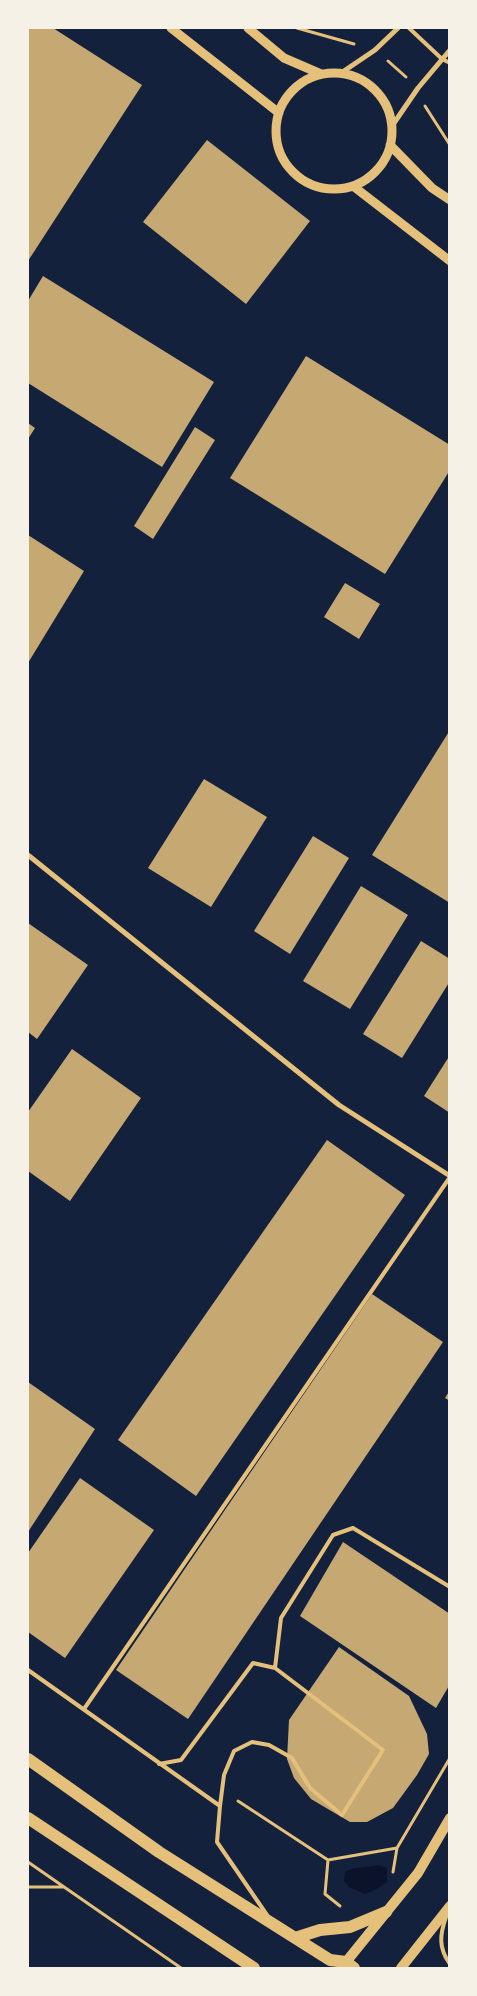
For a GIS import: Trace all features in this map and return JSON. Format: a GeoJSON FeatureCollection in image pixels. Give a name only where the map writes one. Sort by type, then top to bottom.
{"type":"FeatureCollection","features":[{"type":"Feature","properties":{"kind":"main road"},"geometry":{"type":"LineString","coordinates":[[28,1759],[159,1852],[330,1960],[348,1966],[386,1912],[418,1873],[450,1818]]}},
{"type":"Feature","properties":{"kind":"main road"},"geometry":{"type":"LineString","coordinates":[[28,1818],[254,1968]]}},
{"type":"Feature","properties":{"kind":"main road"},"geometry":{"type":"LineString","coordinates":[[401,1968],[450,1906]]}},
{"type":"Feature","properties":{"kind":"main road"},"geometry":{"type":"LineString","coordinates":[[294,1938],[320,1930],[350,1927],[386,1912]]}},
{"type":"Feature","properties":{"kind":"street"},"geometry":{"type":"LineString","coordinates":[[172,28],[279,113]]}},
{"type":"Feature","properties":{"kind":"street"},"geometry":{"type":"LineString","coordinates":[[248,28],[284,58],[321,74]]}},
{"type":"Feature","properties":{"kind":"street"},"geometry":{"type":"LineString","coordinates":[[341,73],[376,50],[398,28]]}},
{"type":"Feature","properties":{"kind":"street"},"geometry":{"type":"LineString","coordinates":[[392,126],[418,88],[450,50]]}},
{"type":"Feature","properties":{"kind":"street"},"geometry":{"type":"LineString","coordinates":[[341,73],[360,78],[376,90],[387,106],[392,126],[390,145],[382,164],[369,177],[353,186],[335,189],[317,187],[300,178],[287,165],[279,149],[276,131],[279,113],[288,95],[303,82],[321,74],[341,73]]}},
{"type":"Feature","properties":{"kind":"street"},"geometry":{"type":"LineString","coordinates":[[390,145],[432,188],[450,200]]}},
{"type":"Feature","properties":{"kind":"street"},"geometry":{"type":"LineString","coordinates":[[353,186],[450,261]]}},
{"type":"Feature","properties":{"kind":"street"},"geometry":{"type":"LineString","coordinates":[[28,866],[30,857],[339,1105],[450,1177]]}},
{"type":"Feature","properties":{"kind":"lane"},"geometry":{"type":"LineString","coordinates":[[409,28],[442,59],[450,63]]}},
{"type":"Feature","properties":{"kind":"lane"},"geometry":{"type":"LineString","coordinates":[[84,1709],[450,1177]]}},
{"type":"Feature","properties":{"kind":"lane"},"geometry":{"type":"LineString","coordinates":[[275,1668],[281,1618],[333,1535],[353,1528],[450,1587]]}},
{"type":"Feature","properties":{"kind":"lane"},"geometry":{"type":"LineString","coordinates":[[159,1764],[181,1760],[253,1663],[275,1668],[383,1750],[342,1815],[310,1788],[292,1758],[268,1745],[252,1742],[234,1751],[224,1776],[217,1842],[274,1926]]}},
{"type":"Feature","properties":{"kind":"lane"},"geometry":{"type":"LineString","coordinates":[[28,1670],[220,1806]]}},
{"type":"Feature","properties":{"kind":"lane"},"geometry":{"type":"LineString","coordinates":[[450,1906],[440,1934],[444,1956],[450,1964]]}},
{"type":"Feature","properties":{"kind":"path"},"geometry":{"type":"LineString","coordinates":[[298,28],[376,50],[418,88],[428,112],[450,145]]}},
{"type":"Feature","properties":{"kind":"path"},"geometry":{"type":"LineString","coordinates":[[392,1877],[397,1848],[450,1758]]}},
{"type":"Feature","properties":{"kind":"path"},"geometry":{"type":"LineString","coordinates":[[222,1791],[328,1860],[397,1848]]}},
{"type":"Feature","properties":{"kind":"path"},"geometry":{"type":"LineString","coordinates":[[328,1860],[325,1894],[342,1907],[342,1928]]}},
{"type":"Feature","properties":{"kind":"path"},"geometry":{"type":"LineString","coordinates":[[28,1862],[181,1968]]}},
{"type":"Feature","properties":{"kind":"path"},"geometry":{"type":"LineString","coordinates":[[28,1888],[64,1887]]}},
{"type":"Feature","properties":{"kind":"water"},"geometry":{"type":"Polygon","coordinates":[[[378,1865],[387,1868],[387,1882],[377,1889],[365,1894],[349,1887],[344,1881],[345,1872],[349,1870],[378,1865]]]}},
{"type":"Feature","properties":{"kind":"building"},"geometry":{"type":"Polygon","coordinates":[[[28,28],[53,28],[142,85],[28,261],[28,28]]]}},
{"type":"Feature","properties":{"kind":"building"},"geometry":{"type":"Polygon","coordinates":[[[207,140],[310,221],[246,304],[143,222],[207,140]]]}},
{"type":"Feature","properties":{"kind":"building"},"geometry":{"type":"Polygon","coordinates":[[[43,276],[214,382],[162,467],[28,383],[28,301],[43,276]]]}},
{"type":"Feature","properties":{"kind":"building"},"geometry":{"type":"Polygon","coordinates":[[[306,356],[450,445],[450,470],[385,574],[230,478],[306,356]]]}},
{"type":"Feature","properties":{"kind":"building"},"geometry":{"type":"Polygon","coordinates":[[[28,423],[35,428],[28,439],[28,423]]]}},
{"type":"Feature","properties":{"kind":"building"},"geometry":{"type":"Polygon","coordinates":[[[195,427],[215,440],[153,539],[134,526],[195,427]]]}},
{"type":"Feature","properties":{"kind":"building"},"geometry":{"type":"Polygon","coordinates":[[[28,535],[84,571],[28,663],[28,535]]]}},
{"type":"Feature","properties":{"kind":"building"},"geometry":{"type":"Polygon","coordinates":[[[345,583],[380,604],[359,639],[324,617],[345,583]]]}},
{"type":"Feature","properties":{"kind":"building"},"geometry":{"type":"Polygon","coordinates":[[[450,730],[450,903],[372,855],[450,730]]]}},
{"type":"Feature","properties":{"kind":"building"},"geometry":{"type":"Polygon","coordinates":[[[204,779],[267,817],[211,907],[148,868],[204,779]]]}},
{"type":"Feature","properties":{"kind":"building"},"geometry":{"type":"Polygon","coordinates":[[[313,836],[349,858],[290,954],[254,931],[313,836]]]}},
{"type":"Feature","properties":{"kind":"building"},"geometry":{"type":"Polygon","coordinates":[[[361,886],[408,915],[350,1009],[303,981],[361,886]]]}},
{"type":"Feature","properties":{"kind":"building"},"geometry":{"type":"Polygon","coordinates":[[[28,923],[88,965],[37,1039],[28,1032],[28,923]]]}},
{"type":"Feature","properties":{"kind":"building"},"geometry":{"type":"Polygon","coordinates":[[[421,941],[450,959],[450,981],[402,1058],[363,1034],[421,941]]]}},
{"type":"Feature","properties":{"kind":"building"},"geometry":{"type":"Polygon","coordinates":[[[72,1049],[141,1098],[70,1201],[28,1171],[28,1112],[72,1049]]]}},
{"type":"Feature","properties":{"kind":"building"},"geometry":{"type":"Polygon","coordinates":[[[450,1055],[450,1113],[424,1096],[450,1055]]]}},
{"type":"Feature","properties":{"kind":"building"},"geometry":{"type":"Polygon","coordinates":[[[327,1140],[405,1195],[196,1496],[118,1440],[327,1140]]]}},
{"type":"Feature","properties":{"kind":"building"},"geometry":{"type":"Polygon","coordinates":[[[372,1294],[443,1342],[188,1719],[116,1670],[372,1294]]]}},
{"type":"Feature","properties":{"kind":"building"},"geometry":{"type":"Polygon","coordinates":[[[28,1382],[95,1429],[28,1532],[28,1382]]]}},
{"type":"Feature","properties":{"kind":"building"},"geometry":{"type":"Polygon","coordinates":[[[450,1390],[450,1401],[445,1398],[450,1390]]]}},
{"type":"Feature","properties":{"kind":"building"},"geometry":{"type":"Polygon","coordinates":[[[80,1478],[154,1530],[65,1658],[28,1632],[28,1553],[80,1478]]]}},
{"type":"Feature","properties":{"kind":"building"},"geometry":{"type":"Polygon","coordinates":[[[343,1542],[450,1614],[450,1684],[436,1708],[300,1616],[343,1542]]]}},
{"type":"Feature","properties":{"kind":"building"},"geometry":{"type":"Polygon","coordinates":[[[339,1647],[409,1696],[427,1734],[429,1754],[417,1775],[393,1808],[367,1822],[350,1822],[311,1799],[294,1778],[287,1759],[289,1720],[339,1647]]]}}]}
